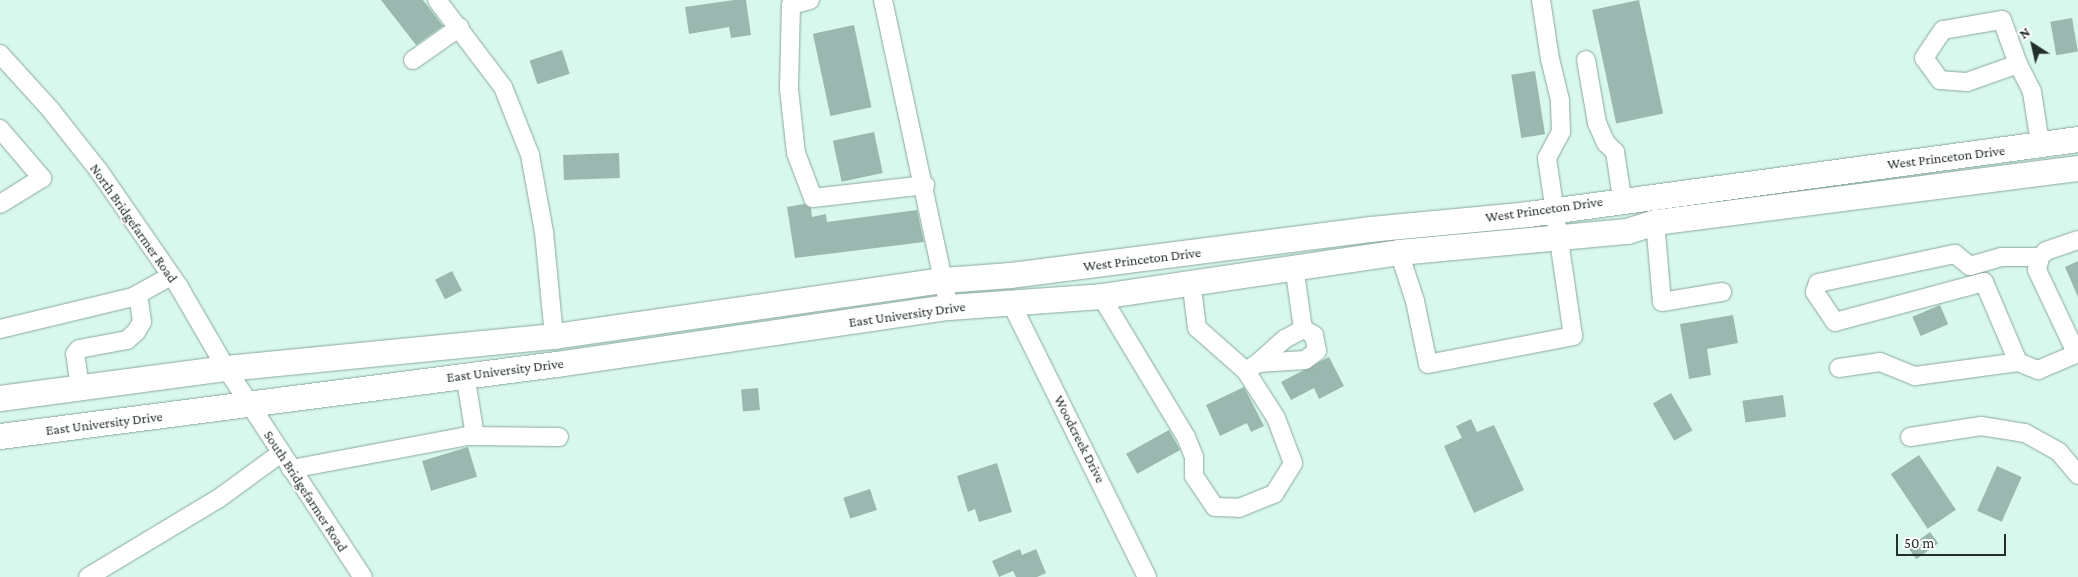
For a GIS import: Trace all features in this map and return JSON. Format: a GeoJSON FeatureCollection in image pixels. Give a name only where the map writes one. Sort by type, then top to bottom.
{"type":"FeatureCollection","features":[{"type":"Feature","properties":{"kind":"highway","name":"West Princeton Drive"},"geometry":{"type":"LineString","coordinates":[[1010,275],[1554,209],[1622,198],[2078,139]]}},
{"type":"Feature","properties":{"kind":"highway","name":"West Princeton Drive"},"geometry":{"type":"LineString","coordinates":[[1011,303],[1101,296],[1191,280],[1399,252],[1627,231],[1656,222],[2078,168]]}},
{"type":"Feature","properties":{"kind":"highway","name":"East University Drive"},"geometry":{"type":"LineString","coordinates":[[0,398],[226,368],[554,336],[943,280],[1010,275]]}},
{"type":"Feature","properties":{"kind":"highway","name":"East University Drive"},"geometry":{"type":"LineString","coordinates":[[0,436],[250,405],[465,374],[556,364],[949,307],[1011,303]]}},
{"type":"Feature","properties":{"kind":"street"},"geometry":{"type":"LineString","coordinates":[[438,0],[503,87],[530,155],[544,232],[554,336]]}},
{"type":"Feature","properties":{"kind":"street"},"geometry":{"type":"LineString","coordinates":[[810,0],[791,5],[789,89],[796,153],[813,198],[925,185]]}},
{"type":"Feature","properties":{"kind":"street"},"geometry":{"type":"LineString","coordinates":[[883,0],[925,185],[949,307]]}},
{"type":"Feature","properties":{"kind":"street"},"geometry":{"type":"LineString","coordinates":[[1399,252],[1415,301],[1428,364],[1574,336],[1557,236],[1547,158],[1561,132],[1560,100],[1550,59],[1541,0]]}},
{"type":"Feature","properties":{"kind":"street"},"geometry":{"type":"LineString","coordinates":[[2018,64],[1967,82],[1940,80],[1924,58],[1943,30],[2002,20],[2018,64],[2032,92],[2040,143]]}},
{"type":"Feature","properties":{"kind":"street"},"geometry":{"type":"LineString","coordinates":[[413,60],[460,27]]}},
{"type":"Feature","properties":{"kind":"street","name":"North Bridgefarmer Road"},"geometry":{"type":"LineString","coordinates":[[0,54],[71,134],[171,276],[250,405]]}},
{"type":"Feature","properties":{"kind":"street"},"geometry":{"type":"LineString","coordinates":[[1586,60],[1597,123],[1606,143],[1614,152],[1622,198]]}},
{"type":"Feature","properties":{"kind":"street"},"geometry":{"type":"LineString","coordinates":[[0,129],[42,178],[0,204]]}},
{"type":"Feature","properties":{"kind":"street"},"geometry":{"type":"LineString","coordinates":[[1656,222],[1662,302],[1722,292]]}},
{"type":"Feature","properties":{"kind":"street"},"geometry":{"type":"LineString","coordinates":[[2078,240],[2055,246],[2040,257],[2037,270],[2073,346],[2078,348]]}},
{"type":"Feature","properties":{"kind":"street"},"geometry":{"type":"LineString","coordinates":[[1984,282],[1836,322],[1815,292],[1818,283],[1955,254],[1970,266],[2022,255],[2040,257]]}},
{"type":"Feature","properties":{"kind":"street"},"geometry":{"type":"LineString","coordinates":[[1976,264],[2018,362]]}},
{"type":"Feature","properties":{"kind":"street"},"geometry":{"type":"LineString","coordinates":[[1294,266],[1303,329]]}},
{"type":"Feature","properties":{"kind":"street"},"geometry":{"type":"LineString","coordinates":[[0,329],[90,309],[138,294],[171,276]]}},
{"type":"Feature","properties":{"kind":"street"},"geometry":{"type":"LineString","coordinates":[[1101,296],[1186,437],[1194,457],[1194,476],[1215,507],[1239,508],[1274,494],[1293,463],[1276,418],[1252,367],[1197,328],[1191,280]]}},
{"type":"Feature","properties":{"kind":"street"},"geometry":{"type":"LineString","coordinates":[[80,388],[75,354],[79,349],[128,340],[142,322],[138,294]]}},
{"type":"Feature","properties":{"kind":"street","name":"Woodcreek Drive"},"geometry":{"type":"LineString","coordinates":[[1011,303],[1147,577]]}},
{"type":"Feature","properties":{"kind":"street"},"geometry":{"type":"LineString","coordinates":[[1252,367],[1304,360],[1313,356],[1318,342],[1314,335],[1303,329]]}},
{"type":"Feature","properties":{"kind":"street"},"geometry":{"type":"LineString","coordinates":[[1252,367],[1285,339],[1303,329]]}},
{"type":"Feature","properties":{"kind":"street"},"geometry":{"type":"LineString","coordinates":[[1838,368],[1880,362],[1915,376],[2018,362],[2038,370],[2078,353]]}},
{"type":"Feature","properties":{"kind":"street"},"geometry":{"type":"LineString","coordinates":[[465,374],[474,436]]}},
{"type":"Feature","properties":{"kind":"street","name":"South Bridgefarmer Road"},"geometry":{"type":"LineString","coordinates":[[250,405],[364,577]]}},
{"type":"Feature","properties":{"kind":"street"},"geometry":{"type":"LineString","coordinates":[[1910,437],[1980,426],[2025,433],[2059,452],[2078,475]]}},
{"type":"Feature","properties":{"kind":"street"},"geometry":{"type":"LineString","coordinates":[[291,469],[474,436],[559,437]]}},
{"type":"Feature","properties":{"kind":"street"},"geometry":{"type":"LineString","coordinates":[[88,577],[218,499],[281,454]]}},
{"type":"Feature","properties":{"kind":"building"},"geometry":{"type":"Polygon","coordinates":[[[381,0],[423,0],[443,26],[416,45],[381,0]]]}},
{"type":"Feature","properties":{"kind":"building"},"geometry":{"type":"Polygon","coordinates":[[[746,0],[751,35],[731,38],[729,27],[689,34],[685,7],[746,0]]]}},
{"type":"Feature","properties":{"kind":"building"},"geometry":{"type":"Polygon","coordinates":[[[1639,0],[1663,113],[1616,123],[1592,10],[1639,0]]]}},
{"type":"Feature","properties":{"kind":"building"},"geometry":{"type":"Polygon","coordinates":[[[2072,18],[2078,51],[2056,55],[2050,22],[2072,18]]]}},
{"type":"Feature","properties":{"kind":"building"},"geometry":{"type":"Polygon","coordinates":[[[854,25],[871,107],[830,116],[813,34],[854,25]]]}},
{"type":"Feature","properties":{"kind":"building"},"geometry":{"type":"Polygon","coordinates":[[[562,50],[570,74],[537,84],[530,61],[562,50]]]}},
{"type":"Feature","properties":{"kind":"building"},"geometry":{"type":"Polygon","coordinates":[[[1535,71],[1545,134],[1521,138],[1511,75],[1535,71]]]}},
{"type":"Feature","properties":{"kind":"building"},"geometry":{"type":"Polygon","coordinates":[[[874,132],[883,173],[842,182],[833,141],[874,132]]]}},
{"type":"Feature","properties":{"kind":"building"},"geometry":{"type":"Polygon","coordinates":[[[619,153],[620,178],[564,180],[563,155],[619,153]]]}},
{"type":"Feature","properties":{"kind":"building"},"geometry":{"type":"Polygon","coordinates":[[[804,204],[811,208],[812,217],[826,214],[827,222],[917,210],[924,242],[795,258],[787,207],[804,204]]]}},
{"type":"Feature","properties":{"kind":"building"},"geometry":{"type":"Polygon","coordinates":[[[2078,261],[2078,297],[2065,267],[2078,261]]]}},
{"type":"Feature","properties":{"kind":"building"},"geometry":{"type":"Polygon","coordinates":[[[452,271],[462,291],[445,299],[435,280],[452,271]]]}},
{"type":"Feature","properties":{"kind":"building"},"geometry":{"type":"Polygon","coordinates":[[[1940,305],[1948,324],[1921,336],[1912,317],[1940,305]]]}},
{"type":"Feature","properties":{"kind":"building"},"geometry":{"type":"Polygon","coordinates":[[[1733,315],[1738,343],[1707,349],[1711,375],[1689,379],[1680,324],[1733,315]]]}},
{"type":"Feature","properties":{"kind":"building"},"geometry":{"type":"Polygon","coordinates":[[[1329,357],[1344,386],[1319,399],[1314,388],[1291,400],[1281,382],[1329,357]]]}},
{"type":"Feature","properties":{"kind":"building"},"geometry":{"type":"Polygon","coordinates":[[[1244,387],[1264,426],[1251,432],[1247,423],[1220,436],[1206,405],[1244,387]]]}},
{"type":"Feature","properties":{"kind":"building"},"geometry":{"type":"Polygon","coordinates":[[[758,388],[760,410],[743,411],[741,389],[758,388]]]}},
{"type":"Feature","properties":{"kind":"building"},"geometry":{"type":"Polygon","coordinates":[[[1671,393],[1692,430],[1674,441],[1653,404],[1671,393]]]}},
{"type":"Feature","properties":{"kind":"building"},"geometry":{"type":"Polygon","coordinates":[[[1783,395],[1786,417],[1745,422],[1742,401],[1783,395]]]}},
{"type":"Feature","properties":{"kind":"building"},"geometry":{"type":"Polygon","coordinates":[[[1471,419],[1477,432],[1494,425],[1524,490],[1474,513],[1444,446],[1462,438],[1456,426],[1471,419]]]}},
{"type":"Feature","properties":{"kind":"building"},"geometry":{"type":"Polygon","coordinates":[[[1169,430],[1180,450],[1137,474],[1126,454],[1169,430]]]}},
{"type":"Feature","properties":{"kind":"building"},"geometry":{"type":"Polygon","coordinates":[[[468,447],[477,477],[431,491],[422,461],[468,447]]]}},
{"type":"Feature","properties":{"kind":"building"},"geometry":{"type":"Polygon","coordinates":[[[1919,455],[1956,510],[1928,529],[1891,474],[1919,455]]]}},
{"type":"Feature","properties":{"kind":"building"},"geometry":{"type":"Polygon","coordinates":[[[997,463],[1012,512],[979,522],[975,509],[968,512],[957,476],[997,463]]]}},
{"type":"Feature","properties":{"kind":"building"},"geometry":{"type":"Polygon","coordinates":[[[1997,466],[2022,477],[2002,522],[1977,511],[1997,466]]]}},
{"type":"Feature","properties":{"kind":"building"},"geometry":{"type":"Polygon","coordinates":[[[870,489],[877,510],[850,519],[843,498],[870,489]]]}},
{"type":"Feature","properties":{"kind":"building"},"geometry":{"type":"Polygon","coordinates":[[[1930,532],[1938,543],[1916,559],[1908,548],[1930,532]]]}},
{"type":"Feature","properties":{"kind":"building"},"geometry":{"type":"Polygon","coordinates":[[[1020,549],[1022,555],[1036,549],[1046,573],[1037,577],[1016,577],[1013,571],[999,577],[992,561],[1020,549]]]}}]}
